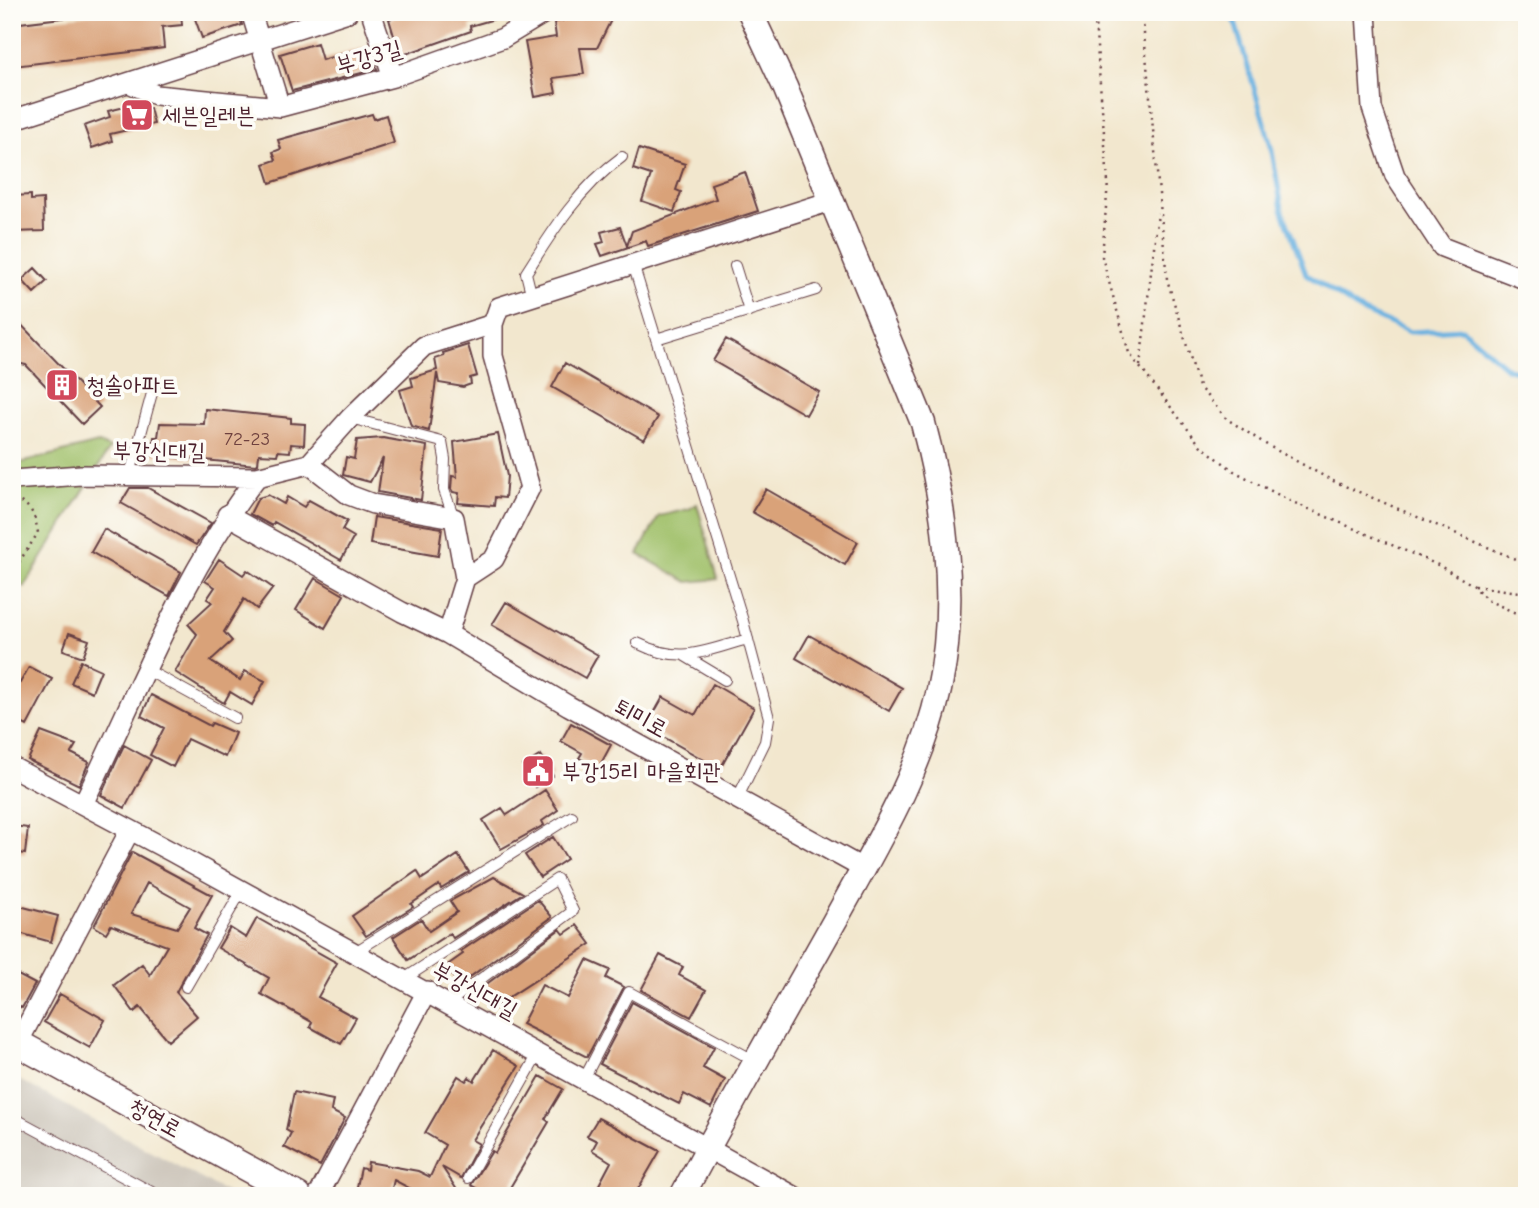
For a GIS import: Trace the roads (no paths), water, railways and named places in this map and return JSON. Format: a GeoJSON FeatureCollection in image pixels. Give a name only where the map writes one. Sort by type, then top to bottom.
{"type":"FeatureCollection","features":[{"type":"Feature","properties":{"kind":"main road","name":"청연로"},"geometry":{"type":"LineString","coordinates":[[15,1042],[298,1196]]}},
{"type":"Feature","properties":{"kind":"street"},"geometry":{"type":"LineString","coordinates":[[251,12],[280,107]]}},
{"type":"Feature","properties":{"kind":"street"},"geometry":{"type":"LineString","coordinates":[[12,120],[348,12]]}},
{"type":"Feature","properties":{"kind":"street"},"geometry":{"type":"LineString","coordinates":[[371,12],[393,77]]}},
{"type":"Feature","properties":{"kind":"street","name":"부강3길"},"geometry":{"type":"LineString","coordinates":[[129,83],[156,95],[280,107],[393,77],[503,38],[546,12]]}},
{"type":"Feature","properties":{"kind":"street"},"geometry":{"type":"LineString","coordinates":[[682,1196],[864,869],[923,744],[939,690],[948,612],[946,546],[937,475],[923,423],[785,88],[750,12]]}},
{"type":"Feature","properties":{"kind":"street"},"geometry":{"type":"LineString","coordinates":[[1366,12],[1372,108],[1395,176],[1442,247],[1527,280]]}},
{"type":"Feature","properties":{"kind":"street"},"geometry":{"type":"LineString","coordinates":[[465,578],[494,559],[530,488],[493,356],[493,324],[499,307],[831,201]]}},
{"type":"Feature","properties":{"kind":"street"},"geometry":{"type":"LineString","coordinates":[[83,804],[147,670],[227,515],[257,477],[309,464],[350,418],[424,346],[493,324]]}},
{"type":"Feature","properties":{"kind":"street"},"geometry":{"type":"LineString","coordinates":[[227,515],[402,612],[448,634],[465,578],[454,518],[373,504],[349,495],[309,464]]}},
{"type":"Feature","properties":{"kind":"street","name":"부강신대길"},"geometry":{"type":"LineString","coordinates":[[12,480],[130,474],[257,477]]}},
{"type":"Feature","properties":{"kind":"street","name":"퇴미로"},"geometry":{"type":"LineString","coordinates":[[448,634],[569,706],[864,869]]}},
{"type":"Feature","properties":{"kind":"street","name":"부강신대길"},"geometry":{"type":"LineString","coordinates":[[12,768],[242,890],[794,1196]]}},
{"type":"Feature","properties":{"kind":"street"},"geometry":{"type":"LineString","coordinates":[[15,1042],[130,830]]}},
{"type":"Feature","properties":{"kind":"street"},"geometry":{"type":"LineString","coordinates":[[318,1196],[426,991]]}},
{"type":"Feature","properties":{"kind":"lane"},"geometry":{"type":"LineString","coordinates":[[532,297],[526,273],[558,220],[603,171],[622,157]]}},
{"type":"Feature","properties":{"kind":"lane"},"geometry":{"type":"LineString","coordinates":[[633,264],[748,639],[769,718],[765,743],[737,799]]}},
{"type":"Feature","properties":{"kind":"lane"},"geometry":{"type":"LineString","coordinates":[[735,266],[749,311]]}},
{"type":"Feature","properties":{"kind":"lane"},"geometry":{"type":"LineString","coordinates":[[656,339],[816,289]]}},
{"type":"Feature","properties":{"kind":"lane"},"geometry":{"type":"LineString","coordinates":[[130,474],[155,382]]}},
{"type":"Feature","properties":{"kind":"lane"},"geometry":{"type":"LineString","coordinates":[[350,418],[442,442],[445,459],[444,490],[454,518]]}},
{"type":"Feature","properties":{"kind":"lane"},"geometry":{"type":"LineString","coordinates":[[637,643],[660,654],[685,656],[748,639]]}},
{"type":"Feature","properties":{"kind":"lane"},"geometry":{"type":"LineString","coordinates":[[685,656],[725,680]]}},
{"type":"Feature","properties":{"kind":"lane"},"geometry":{"type":"LineString","coordinates":[[147,670],[235,718]]}},
{"type":"Feature","properties":{"kind":"lane"},"geometry":{"type":"LineString","coordinates":[[355,952],[572,816]]}},
{"type":"Feature","properties":{"kind":"lane"},"geometry":{"type":"LineString","coordinates":[[404,979],[557,879],[573,912],[448,1003]]}},
{"type":"Feature","properties":{"kind":"lane"},"geometry":{"type":"LineString","coordinates":[[186,987],[242,890]]}},
{"type":"Feature","properties":{"kind":"lane"},"geometry":{"type":"LineString","coordinates":[[584,1079],[629,992],[756,1061]]}},
{"type":"Feature","properties":{"kind":"lane"},"geometry":{"type":"LineString","coordinates":[[468,1178],[538,1053]]}},
{"type":"Feature","properties":{"kind":"lane"},"geometry":{"type":"LineString","coordinates":[[12,1117],[159,1196]]}},
{"type":"Feature","properties":{"kind":"waterway"},"geometry":{"type":"LineString","coordinates":[[1232,12],[1271,146],[1282,209],[1306,274],[1361,311],[1410,332],[1462,329],[1508,369],[1527,373]]}},
{"type":"Feature","properties":{"kind":"railway"},"geometry":{"type":"LineString","coordinates":[[12,1186],[31,1196]]}},
{"type":"Feature","properties":{"kind":"place","name":"세븐일레븐"},"geometry":{"type":"Point","coordinates":[137,115]}},
{"type":"Feature","properties":{"kind":"place","name":"청솔아파트"},"geometry":{"type":"Point","coordinates":[62,385]}},
{"type":"Feature","properties":{"kind":"place","name":"부강15리 마을회관"},"geometry":{"type":"Point","coordinates":[538,771]}}]}
